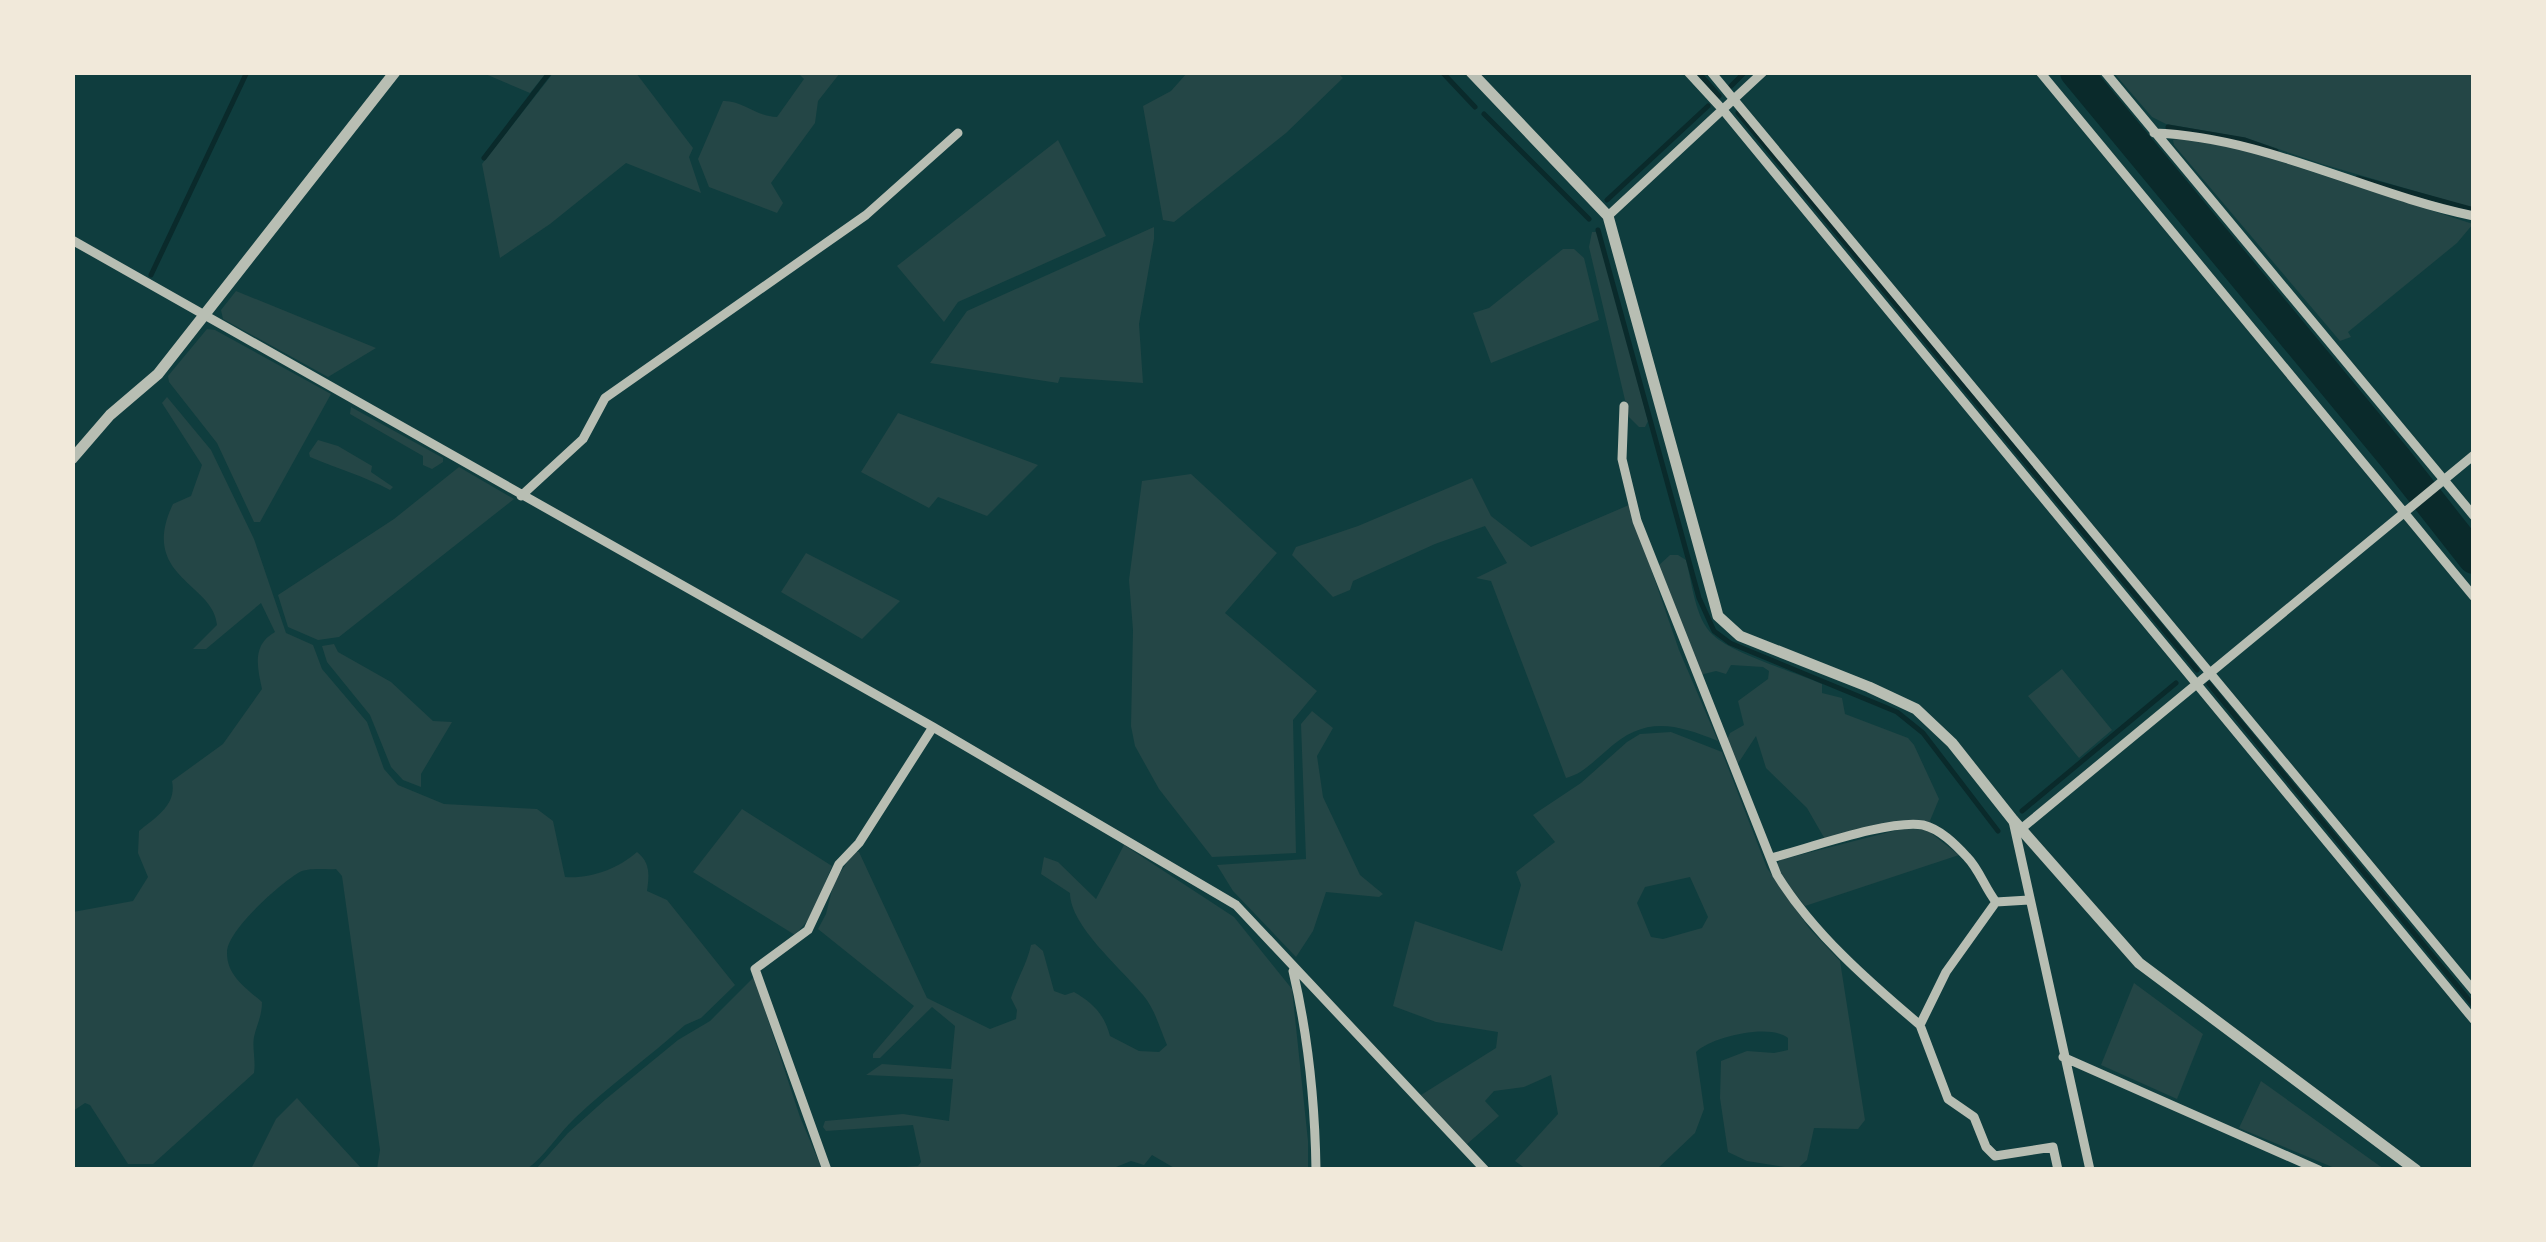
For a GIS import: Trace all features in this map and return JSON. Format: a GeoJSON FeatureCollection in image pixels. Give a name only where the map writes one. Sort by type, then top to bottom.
{"type":"FeatureCollection","features":[{"type":"Feature","properties":{"kind":"street"},"geometry":{"type":"LineString","coordinates":[[72,459],[110,415],[158,374],[396,72]]}},
{"type":"Feature","properties":{"kind":"street"},"geometry":{"type":"LineString","coordinates":[[1471,72],[1608,216],[1718,616],[1740,636],[1916,709],[1952,743],[2017,825],[2138,963],[2416,1170]]}},
{"type":"Feature","properties":{"kind":"street"},"geometry":{"type":"LineString","coordinates":[[1688,72],[2474,1020]]}},
{"type":"Feature","properties":{"kind":"street"},"geometry":{"type":"LineString","coordinates":[[1711,72],[2474,991]]}},
{"type":"Feature","properties":{"kind":"street"},"geometry":{"type":"LineString","coordinates":[[1608,216],[1763,72]]}},
{"type":"Feature","properties":{"kind":"street"},"geometry":{"type":"LineString","coordinates":[[2040,72],[2474,596]]}},
{"type":"Feature","properties":{"kind":"street"},"geometry":{"type":"LineString","coordinates":[[2105,72],[2474,516]]}},
{"type":"Feature","properties":{"kind":"street"},"geometry":{"type":"LineString","coordinates":[[2154,132],[2246,146],[2474,216]]}},
{"type":"Feature","properties":{"kind":"street"},"geometry":{"type":"LineString","coordinates":[[521,496],[583,439],[605,398],[866,215],[958,133]]}},
{"type":"Feature","properties":{"kind":"street"},"geometry":{"type":"LineString","coordinates":[[72,240],[933,728],[1236,906],[1486,1170]]}},
{"type":"Feature","properties":{"kind":"street"},"geometry":{"type":"LineString","coordinates":[[1624,406],[1622,459],[1637,520],[1777,875],[1804,912],[1875,986],[1920,1025],[1942,1088],[1948,1099],[1974,1117],[1986,1147],[1995,1156],[2053,1146],[2058,1170]]}},
{"type":"Feature","properties":{"kind":"street"},"geometry":{"type":"LineString","coordinates":[[2017,825],[2195,685],[2474,455]]}},
{"type":"Feature","properties":{"kind":"street"},"geometry":{"type":"LineString","coordinates":[[827,1170],[755,969],[808,930],[839,864],[859,843],[933,728]]}},
{"type":"Feature","properties":{"kind":"street"},"geometry":{"type":"LineString","coordinates":[[2017,825],[2029,900],[2090,1170]]}},
{"type":"Feature","properties":{"kind":"street"},"geometry":{"type":"LineString","coordinates":[[1771,858],[1897,826],[1927,826],[1948,838],[1970,860],[1996,902]]}},
{"type":"Feature","properties":{"kind":"street"},"geometry":{"type":"LineString","coordinates":[[1996,902],[2029,900]]}},
{"type":"Feature","properties":{"kind":"street"},"geometry":{"type":"LineString","coordinates":[[1920,1025],[1946,972],[1996,902]]}},
{"type":"Feature","properties":{"kind":"street"},"geometry":{"type":"LineString","coordinates":[[1292,968],[1302,1018],[1316,1170]]}},
{"type":"Feature","properties":{"kind":"street"},"geometry":{"type":"LineString","coordinates":[[2063,1057],[2319,1170]]}},
{"type":"Feature","properties":{"kind":"shaded area"},"geometry":{"type":"Polygon","coordinates":[[[554,72],[636,73],[693,148],[689,157],[701,193],[626,163],[500,258],[482,164],[554,72]]]}},
{"type":"Feature","properties":{"kind":"shaded area"},"geometry":{"type":"Polygon","coordinates":[[[1337,72],[1343,78],[1286,133],[1174,222],[1163,220],[1143,106],[1171,91],[1187,73],[1337,72]]]}},
{"type":"Feature","properties":{"kind":"shaded area"},"geometry":{"type":"Polygon","coordinates":[[[483,73],[546,73],[530,93],[483,73]]]}},
{"type":"Feature","properties":{"kind":"shaded area"},"geometry":{"type":"Polygon","coordinates":[[[798,73],[840,73],[818,101],[815,123],[771,183],[783,203],[777,213],[709,187],[698,159],[723,101],[777,117],[804,79],[798,73]]]}},
{"type":"Feature","properties":{"kind":"shaded area"},"geometry":{"type":"Polygon","coordinates":[[[2114,73],[2473,73],[2473,208],[2246,138],[2166,124],[2152,117],[2114,73]]]}},
{"type":"Feature","properties":{"kind":"shaded area"},"geometry":{"type":"Polygon","coordinates":[[[2181,137],[2248,151],[2473,224],[2457,243],[2348,332],[2351,337],[2340,341],[2174,145],[2173,140],[2181,137]]]}},
{"type":"Feature","properties":{"kind":"shaded area"},"geometry":{"type":"Polygon","coordinates":[[[1058,140],[1106,236],[958,302],[944,322],[897,266],[1058,140]]]}},
{"type":"Feature","properties":{"kind":"shaded area"},"geometry":{"type":"Polygon","coordinates":[[[1154,227],[1139,324],[1143,383],[1060,377],[1058,383],[930,363],[967,311],[1154,227]]]}},
{"type":"Feature","properties":{"kind":"shaded area"},"geometry":{"type":"Polygon","coordinates":[[[1592,232],[1599,237],[1648,421],[1645,427],[1639,427],[1629,417],[1589,247],[1592,232]]]}},
{"type":"Feature","properties":{"kind":"shaded area"},"geometry":{"type":"Polygon","coordinates":[[[1563,249],[1574,249],[1584,258],[1599,320],[1491,363],[1473,313],[1489,308],[1563,249]]]}},
{"type":"Feature","properties":{"kind":"shaded area"},"geometry":{"type":"Polygon","coordinates":[[[236,291],[376,348],[328,377],[223,319],[221,310],[236,291]]]}},
{"type":"Feature","properties":{"kind":"shaded area"},"geometry":{"type":"Polygon","coordinates":[[[207,329],[331,394],[260,522],[254,522],[217,443],[169,382],[168,376],[207,329]]]}},
{"type":"Feature","properties":{"kind":"shaded area"},"geometry":{"type":"Polygon","coordinates":[[[167,397],[211,450],[254,539],[286,633],[313,645],[322,669],[367,722],[384,769],[398,785],[444,804],[537,809],[553,821],[565,877],[603,872],[637,852],[647,865],[647,891],[667,900],[735,985],[701,1018],[685,1025],[588,1106],[527,1169],[377,1169],[380,1150],[342,876],[336,869],[298,873],[255,909],[229,944],[228,961],[234,975],[262,1002],[254,1041],[254,1073],[153,1164],[128,1164],[90,1105],[85,1103],[73,1111],[73,912],[133,901],[148,877],[138,853],[139,831],[168,804],[172,781],[223,744],[262,689],[259,650],[275,632],[261,603],[206,649],[193,649],[217,625],[213,611],[171,563],[165,548],[165,528],[173,504],[191,496],[202,465],[162,403],[167,397]]]}},
{"type":"Feature","properties":{"kind":"shaded area"},"geometry":{"type":"Polygon","coordinates":[[[351,407],[443,458],[443,462],[432,469],[423,465],[423,456],[350,414],[351,407]]]}},
{"type":"Feature","properties":{"kind":"shaded area"},"geometry":{"type":"Polygon","coordinates":[[[898,413],[1038,465],[987,516],[938,497],[929,508],[861,472],[898,413]]]}},
{"type":"Feature","properties":{"kind":"shaded area"},"geometry":{"type":"Polygon","coordinates":[[[318,440],[338,446],[372,466],[371,472],[393,487],[390,490],[310,457],[318,440]]]}},
{"type":"Feature","properties":{"kind":"shaded area"},"geometry":{"type":"Polygon","coordinates":[[[459,467],[514,499],[339,637],[318,640],[288,627],[278,595],[394,519],[459,467]]]}},
{"type":"Feature","properties":{"kind":"shaded area"},"geometry":{"type":"Polygon","coordinates":[[[1191,474],[1277,553],[1225,613],[1317,691],[1293,720],[1296,853],[1212,857],[1159,789],[1135,746],[1131,726],[1133,630],[1129,580],[1142,481],[1191,474]]]}},
{"type":"Feature","properties":{"kind":"shaded area"},"geometry":{"type":"Polygon","coordinates":[[[1472,478],[1491,516],[1531,547],[1629,505],[1679,650],[1718,741],[1673,727],[1646,728],[1620,740],[1582,771],[1566,778],[1491,581],[1476,578],[1507,563],[1485,526],[1353,581],[1350,590],[1333,597],[1292,555],[1296,547],[1358,526],[1472,478]]]}},
{"type":"Feature","properties":{"kind":"shaded area"},"geometry":{"type":"Polygon","coordinates":[[[806,553],[900,601],[862,639],[781,592],[806,553]]]}},
{"type":"Feature","properties":{"kind":"shaded area"},"geometry":{"type":"Polygon","coordinates":[[[1670,555],[1686,560],[1698,610],[1707,628],[1722,642],[1822,684],[1822,693],[1842,698],[1845,714],[1908,738],[1939,799],[1929,823],[1826,841],[1807,808],[1766,768],[1756,736],[1737,765],[1727,740],[1730,733],[1744,725],[1738,701],[1768,679],[1769,671],[1763,667],[1731,665],[1726,674],[1716,671],[1700,675],[1658,566],[1670,555]]]}},
{"type":"Feature","properties":{"kind":"shaded area"},"geometry":{"type":"Polygon","coordinates":[[[334,644],[338,652],[391,682],[433,721],[452,722],[421,774],[421,787],[403,780],[391,767],[370,715],[327,662],[322,646],[334,644]]]}},
{"type":"Feature","properties":{"kind":"shaded area"},"geometry":{"type":"Polygon","coordinates":[[[2062,669],[2112,730],[2079,758],[2028,696],[2062,669]]]}},
{"type":"Feature","properties":{"kind":"shaded area"},"geometry":{"type":"Polygon","coordinates":[[[1312,711],[1333,728],[1317,756],[1323,797],[1360,875],[1383,894],[1379,897],[1326,892],[1313,931],[1296,957],[1233,891],[1217,865],[1306,859],[1301,724],[1312,711]]]}},
{"type":"Feature","properties":{"kind":"shaded area"},"geometry":{"type":"Polygon","coordinates":[[[1671,732],[1722,752],[1767,868],[1809,928],[1840,961],[1865,1120],[1858,1129],[1814,1128],[1807,1160],[1797,1169],[1747,1161],[1728,1152],[1720,1098],[1721,1061],[1747,1051],[1788,1050],[1788,1038],[1779,1034],[1741,1034],[1714,1041],[1696,1052],[1704,1109],[1695,1133],[1657,1169],[1526,1169],[1515,1161],[1558,1114],[1551,1075],[1524,1087],[1494,1091],[1485,1101],[1499,1116],[1467,1144],[1421,1095],[1496,1048],[1498,1032],[1436,1022],[1393,1006],[1415,921],[1502,951],[1521,885],[1516,872],[1555,842],[1533,815],[1581,783],[1640,734],[1671,732]],[[1690,877],[1645,887],[1637,903],[1651,937],[1663,939],[1702,928],[1708,917],[1690,877]]]}},
{"type":"Feature","properties":{"kind":"shaded area"},"geometry":{"type":"Polygon","coordinates":[[[742,809],[832,866],[811,917],[795,935],[693,872],[742,809]]]}},
{"type":"Feature","properties":{"kind":"shaded area"},"geometry":{"type":"Polygon","coordinates":[[[1905,828],[1927,830],[1959,855],[1805,906],[1777,864],[1780,860],[1905,828]]]}},
{"type":"Feature","properties":{"kind":"shaded area"},"geometry":{"type":"Polygon","coordinates":[[[1124,845],[1234,917],[1292,989],[1308,1169],[1176,1169],[1152,1155],[1144,1165],[1131,1161],[1111,1169],[883,1169],[918,1166],[921,1162],[913,1125],[826,1131],[825,1121],[903,1114],[949,1121],[953,1079],[866,1075],[882,1064],[951,1069],[955,1026],[932,1007],[880,1058],[873,1058],[914,1006],[818,929],[834,882],[854,852],[859,852],[927,998],[990,1029],[1016,1019],[1017,1010],[1011,998],[1031,945],[1035,944],[1043,951],[1054,991],[1065,995],[1074,992],[1087,1000],[1101,1015],[1110,1036],[1139,1051],[1159,1052],[1167,1045],[1147,1001],[1078,919],[1070,893],[1041,874],[1044,857],[1058,862],[1096,899],[1124,845]]]}},
{"type":"Feature","properties":{"kind":"shaded area"},"geometry":{"type":"Polygon","coordinates":[[[754,977],[800,1117],[822,1169],[535,1170],[606,1099],[678,1040],[710,1021],[754,977]]]}},
{"type":"Feature","properties":{"kind":"shaded area"},"geometry":{"type":"Polygon","coordinates":[[[2134,983],[2203,1034],[2177,1099],[2101,1065],[2134,983]]]}},
{"type":"Feature","properties":{"kind":"shaded area"},"geometry":{"type":"Polygon","coordinates":[[[2261,1081],[2384,1169],[2337,1169],[2239,1128],[2261,1081]]]}},
{"type":"Feature","properties":{"kind":"shaded area"},"geometry":{"type":"Polygon","coordinates":[[[297,1098],[362,1169],[251,1169],[276,1119],[297,1098]]]}},
{"type":"Feature","properties":{"kind":"waterway"},"geometry":{"type":"LineString","coordinates":[[151,275],[247,72]]}},
{"type":"Feature","properties":{"kind":"waterway"},"geometry":{"type":"LineString","coordinates":[[484,158],[550,72]]}},
{"type":"Feature","properties":{"kind":"waterway"},"geometry":{"type":"LineString","coordinates":[[1442,72],[1475,107]]}},
{"type":"Feature","properties":{"kind":"waterway"},"geometry":{"type":"LineString","coordinates":[[1698,72],[1719,96]]}},
{"type":"Feature","properties":{"kind":"waterway"},"geometry":{"type":"LineString","coordinates":[[1731,86],[1745,72]]}},
{"type":"Feature","properties":{"kind":"waterway"},"geometry":{"type":"LineString","coordinates":[[2076,72],[2474,558]]}},
{"type":"Feature","properties":{"kind":"waterway"},"geometry":{"type":"LineString","coordinates":[[1607,200],[1708,106]]}},
{"type":"Feature","properties":{"kind":"waterway"},"geometry":{"type":"LineString","coordinates":[[1738,113],[2197,670]]}},
{"type":"Feature","properties":{"kind":"waterway"},"geometry":{"type":"LineString","coordinates":[[1484,114],[1589,219]]}},
{"type":"Feature","properties":{"kind":"waterway"},"geometry":{"type":"LineString","coordinates":[[2168,127],[2245,140],[2276,151]]}},
{"type":"Feature","properties":{"kind":"waterway"},"geometry":{"type":"LineString","coordinates":[[2123,130],[2139,129]]}},
{"type":"Feature","properties":{"kind":"waterway"},"geometry":{"type":"LineString","coordinates":[[2358,178],[2474,210]]}},
{"type":"Feature","properties":{"kind":"waterway"},"geometry":{"type":"LineString","coordinates":[[1598,230],[1699,598],[1714,631],[1730,643],[1897,712],[1923,733],[1998,831]]}},
{"type":"Feature","properties":{"kind":"waterway"},"geometry":{"type":"LineString","coordinates":[[2022,811],[2176,683]]}},
{"type":"Feature","properties":{"kind":"waterway"},"geometry":{"type":"LineString","coordinates":[[2209,684],[2474,1006]]}}]}
